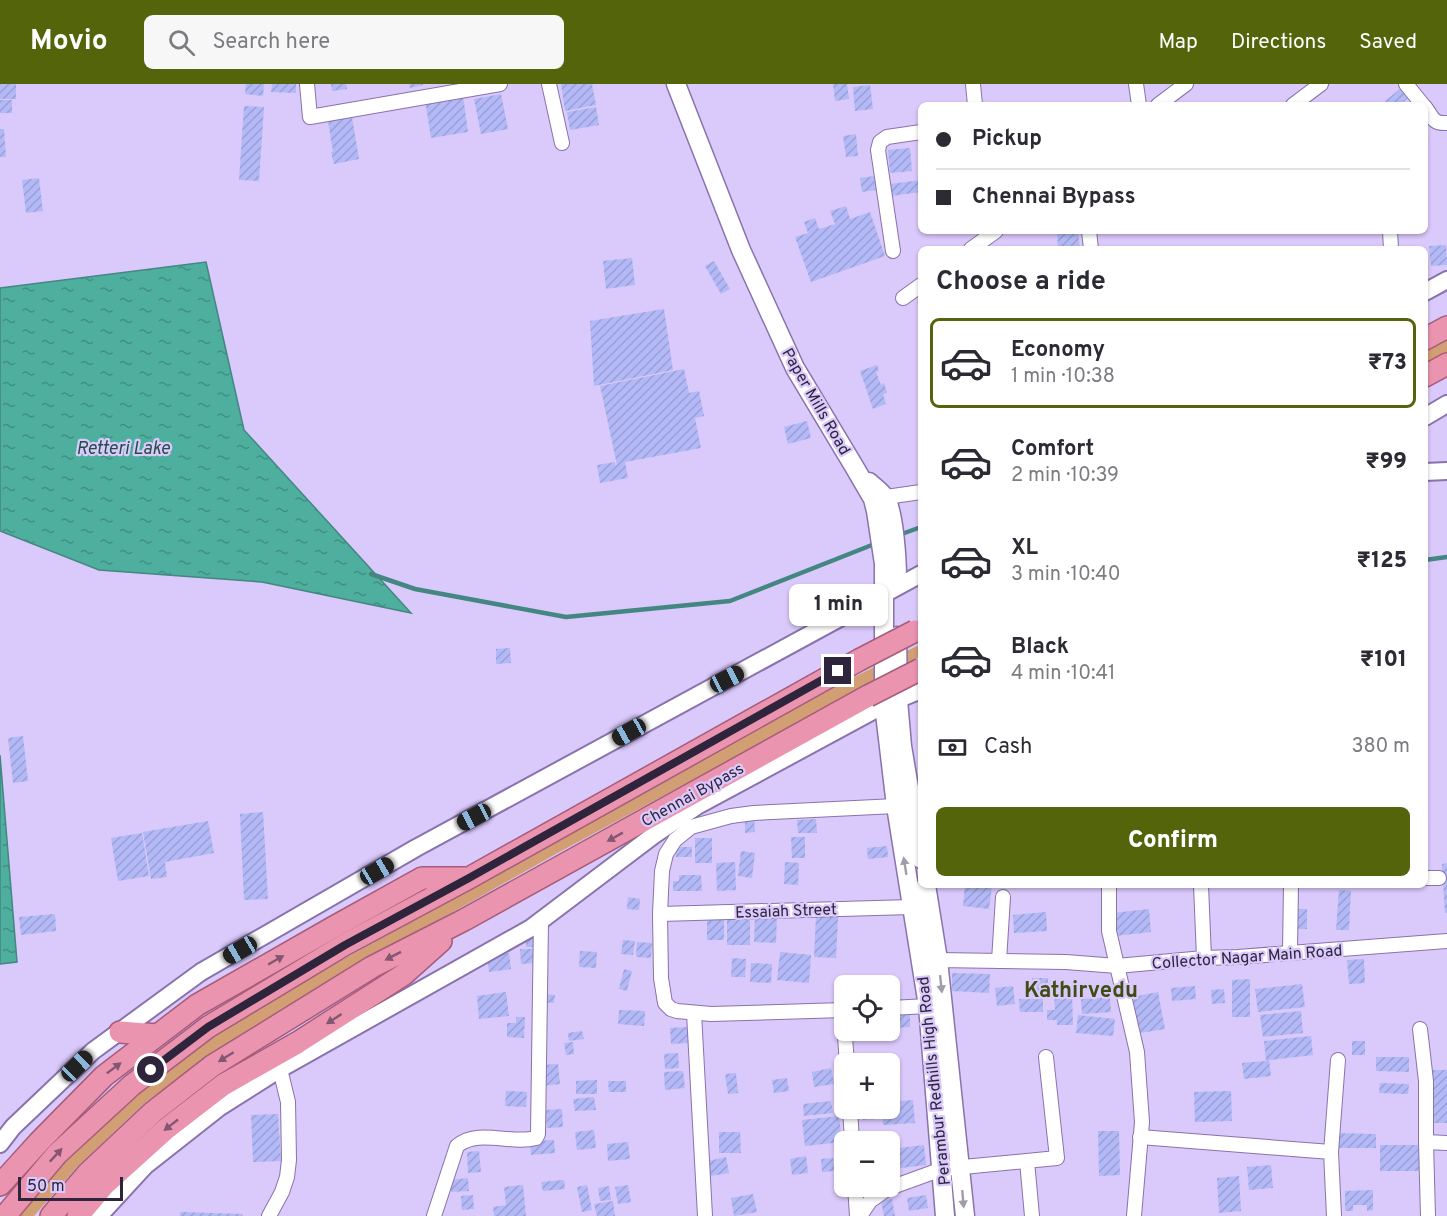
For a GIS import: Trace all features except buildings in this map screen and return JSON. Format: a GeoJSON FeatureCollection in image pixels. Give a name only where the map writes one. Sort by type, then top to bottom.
{"type":"FeatureCollection","features":[{"type":"Feature","properties":{"kind":"highway"},"geometry":{"type":"LineString","coordinates":[[1428,337],[1447,327]]}},
{"type":"Feature","properties":{"kind":"highway"},"geometry":{"type":"LineString","coordinates":[[1428,374],[1447,364]]}},
{"type":"Feature","properties":{"kind":"highway"},"geometry":{"type":"LineString","coordinates":[[5,1216],[57,1154],[132,1085],[208,1027],[345,945],[859,660],[918,630]]}},
{"type":"Feature","properties":{"kind":"highway","name":"Chennai Bypass"},"geometry":{"type":"LineString","coordinates":[[464,921],[883,700],[918,671]]}},
{"type":"Feature","properties":{"kind":"highway"},"geometry":{"type":"LineString","coordinates":[[0,1185],[104,1076],[197,1005],[422,878],[469,878]]}},
{"type":"Feature","properties":{"kind":"highway"},"geometry":{"type":"LineString","coordinates":[[51,1216],[87,1174],[111,1151],[153,1112],[212,1066],[372,967],[464,921]]}},
{"type":"Feature","properties":{"kind":"highway"},"geometry":{"type":"LineString","coordinates":[[78,1216],[104,1185],[166,1130],[215,1092],[297,1044],[403,975],[464,921]]}},
{"type":"Feature","properties":{"kind":"highway"},"geometry":{"type":"LineString","coordinates":[[120,1032],[158,1035]]}},
{"type":"Feature","properties":{"kind":"main road","name":"Paper Mills Road"},"geometry":{"type":"LineString","coordinates":[[676,84],[741,250],[795,369],[855,468],[881,505]]}},
{"type":"Feature","properties":{"kind":"main road"},"geometry":{"type":"LineString","coordinates":[[881,505],[890,563],[902,584],[883,700],[902,746],[918,841]]}},
{"type":"Feature","properties":{"kind":"main road","name":"Perambur Redhills High Road"},"geometry":{"type":"LineString","coordinates":[[883,700],[911,907],[930,962],[928,1006],[951,1168],[964,1216]]}},
{"type":"Feature","properties":{"kind":"main road","name":"Perambur Redhills High Road"},"geometry":{"type":"LineString","coordinates":[[926,888],[930,962],[951,1168],[945,1216]]}},
{"type":"Feature","properties":{"kind":"street"},"geometry":{"type":"LineString","coordinates":[[307,84],[310,117],[500,84]]}},
{"type":"Feature","properties":{"kind":"street"},"geometry":{"type":"LineString","coordinates":[[549,84],[562,143]]}},
{"type":"Feature","properties":{"kind":"street"},"geometry":{"type":"LineString","coordinates":[[973,84],[975,102]]}},
{"type":"Feature","properties":{"kind":"street"},"geometry":{"type":"LineString","coordinates":[[1136,84],[1139,102]]}},
{"type":"Feature","properties":{"kind":"street"},"geometry":{"type":"LineString","coordinates":[[1162,102],[1186,84]]}},
{"type":"Feature","properties":{"kind":"street"},"geometry":{"type":"LineString","coordinates":[[1297,102],[1321,84]]}},
{"type":"Feature","properties":{"kind":"street"},"geometry":{"type":"LineString","coordinates":[[1406,84],[1419,102]]}},
{"type":"Feature","properties":{"kind":"street"},"geometry":{"type":"LineString","coordinates":[[1428,114],[1435,122],[1447,123]]}},
{"type":"Feature","properties":{"kind":"street"},"geometry":{"type":"LineString","coordinates":[[893,251],[878,150],[879,142],[887,137],[918,132]]}},
{"type":"Feature","properties":{"kind":"street"},"geometry":{"type":"LineString","coordinates":[[976,246],[989,237]]}},
{"type":"Feature","properties":{"kind":"street"},"geometry":{"type":"LineString","coordinates":[[1428,290],[1447,280]]}},
{"type":"Feature","properties":{"kind":"street"},"geometry":{"type":"LineString","coordinates":[[903,298],[918,287]]}},
{"type":"Feature","properties":{"kind":"street"},"geometry":{"type":"LineString","coordinates":[[1428,415],[1447,405]]}},
{"type":"Feature","properties":{"kind":"street"},"geometry":{"type":"LineString","coordinates":[[1428,472],[1447,471]]}},
{"type":"Feature","properties":{"kind":"street"},"geometry":{"type":"LineString","coordinates":[[881,505],[918,493]]}},
{"type":"Feature","properties":{"kind":"street"},"geometry":{"type":"LineString","coordinates":[[0,1144],[13,1127],[93,1051],[201,972],[416,848],[902,584]]}},
{"type":"Feature","properties":{"kind":"street"},"geometry":{"type":"LineString","coordinates":[[99,1216],[145,1166],[220,1107],[280,1069],[531,928],[654,835],[697,806],[883,700],[918,691]]}},
{"type":"Feature","properties":{"kind":"street"},"geometry":{"type":"LineString","coordinates":[[834,1010],[711,1014],[670,1009],[665,1003],[661,978],[660,914],[662,871],[666,854],[675,840],[692,827],[731,816],[896,806]]}},
{"type":"Feature","properties":{"kind":"street"},"geometry":{"type":"LineString","coordinates":[[1109,888],[1109,931],[1137,1052],[1142,1122],[1134,1216]]}},
{"type":"Feature","properties":{"kind":"street"},"geometry":{"type":"LineString","coordinates":[[1201,888],[1204,958]]}},
{"type":"Feature","properties":{"kind":"street"},"geometry":{"type":"LineString","coordinates":[[1290,952],[1291,888]]}},
{"type":"Feature","properties":{"kind":"street"},"geometry":{"type":"LineString","coordinates":[[999,961],[1003,897]]}},
{"type":"Feature","properties":{"kind":"street","name":"Essaiah Street"},"geometry":{"type":"LineString","coordinates":[[660,914],[911,907]]}},
{"type":"Feature","properties":{"kind":"street"},"geometry":{"type":"LineString","coordinates":[[434,1216],[458,1146],[462,1142],[476,1137],[527,1141],[536,1138],[538,1134],[541,921]]}},
{"type":"Feature","properties":{"kind":"street","name":"Collector Nagar Main Road"},"geometry":{"type":"LineString","coordinates":[[930,962],[1066,962],[1118,966],[1447,942]]}},
{"type":"Feature","properties":{"kind":"street"},"geometry":{"type":"LineString","coordinates":[[900,1007],[928,1006]]}},
{"type":"Feature","properties":{"kind":"street"},"geometry":{"type":"LineString","coordinates":[[694,1013],[705,1216]]}},
{"type":"Feature","properties":{"kind":"street"},"geometry":{"type":"LineString","coordinates":[[1420,1029],[1426,1081],[1428,1216]]}},
{"type":"Feature","properties":{"kind":"street"},"geometry":{"type":"LineString","coordinates":[[858,1216],[870,1201],[886,1189],[951,1168],[1057,1158],[1046,1057]]}},
{"type":"Feature","properties":{"kind":"street"},"geometry":{"type":"LineString","coordinates":[[1334,1216],[1331,1152],[1338,1060]]}},
{"type":"Feature","properties":{"kind":"street"},"geometry":{"type":"LineString","coordinates":[[269,1216],[285,1185],[289,1160],[288,1102],[280,1069]]}},
{"type":"Feature","properties":{"kind":"street"},"geometry":{"type":"LineString","coordinates":[[1140,1137],[1331,1152]]}},
{"type":"Feature","properties":{"kind":"street"},"geometry":{"type":"LineString","coordinates":[[1426,1142],[1447,1143]]}},
{"type":"Feature","properties":{"kind":"street"},"geometry":{"type":"LineString","coordinates":[[1027,1161],[1032,1216]]}},
{"type":"Feature","properties":{"kind":"street"},"geometry":{"type":"LineString","coordinates":[[856,1197],[858,1216]]}},
{"type":"Feature","properties":{"kind":"shaded area"},"geometry":{"type":"Polygon","coordinates":[[[1447,332],[1447,353],[1428,364],[1428,343],[1447,332]]]}},
{"type":"Feature","properties":{"kind":"shaded area"},"geometry":{"type":"Polygon","coordinates":[[[918,645],[918,658],[554,855],[285,1007],[223,1046],[147,1101],[77,1167],[34,1216],[18,1216],[66,1160],[140,1091],[213,1036],[277,996],[680,773],[775,716],[918,645]]]}},
{"type":"Feature","properties":{"kind":"water","name":"Retteri Lake"},"geometry":{"type":"Polygon","coordinates":[[[206,262],[244,430],[411,613],[262,582],[99,570],[0,531],[0,288],[206,262]]]}},
{"type":"Feature","properties":{"kind":"water"},"geometry":{"type":"Polygon","coordinates":[[[0,755],[17,962],[0,964],[0,755]]]}},
{"type":"Feature","properties":{"kind":"waterway"},"geometry":{"type":"LineString","coordinates":[[899,535],[918,528]]}},
{"type":"Feature","properties":{"kind":"waterway"},"geometry":{"type":"LineString","coordinates":[[371,574],[415,589],[566,617],[730,601],[877,543]]}},
{"type":"Feature","properties":{"kind":"waterway"},"geometry":{"type":"LineString","coordinates":[[1428,560],[1447,557]]}},
{"type":"Feature","properties":{"kind":"district","name":"Kathirvedu"},"geometry":{"type":"Point","coordinates":[1081,989]}},
{"type":"Feature","properties":{"kind":"route"},"geometry":{"type":"LineString","coordinates":[[151,1070],[208,1027],[345,945],[838,671]]}}]}
